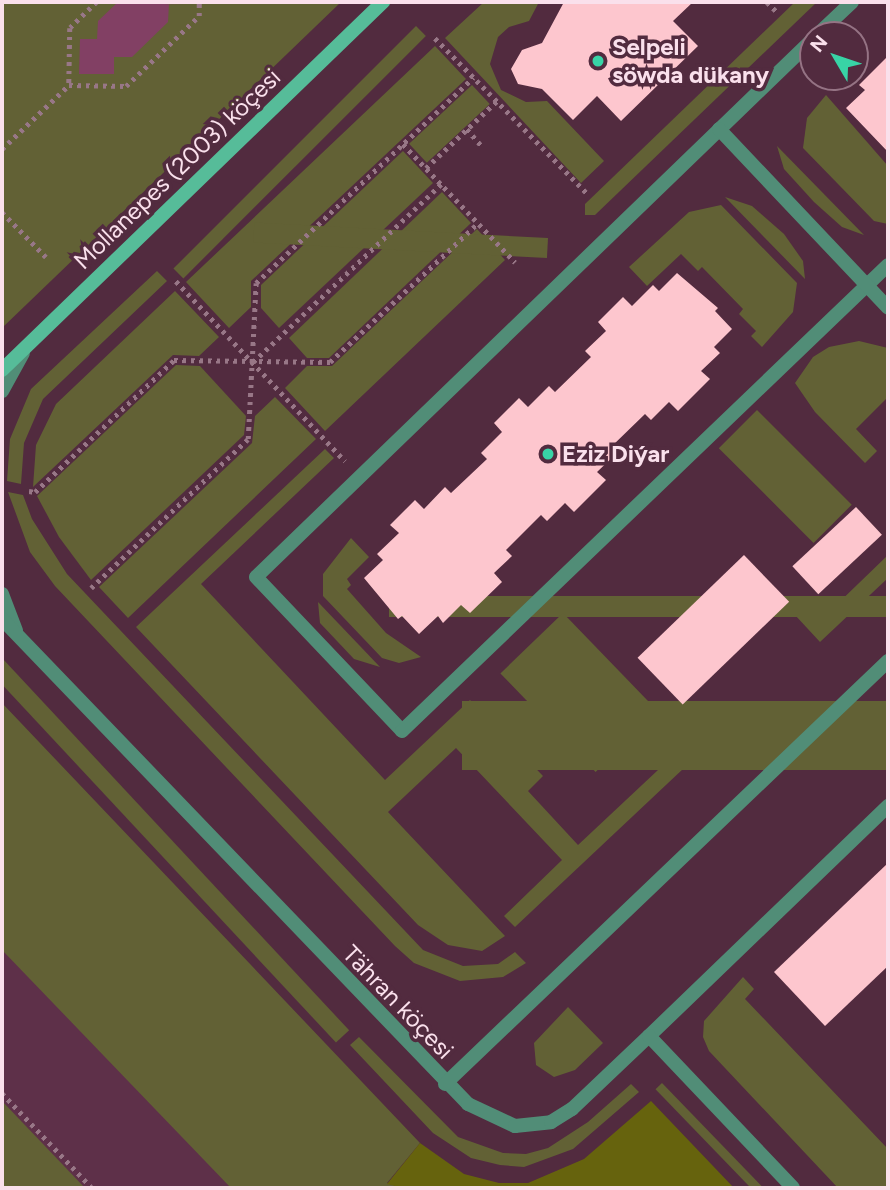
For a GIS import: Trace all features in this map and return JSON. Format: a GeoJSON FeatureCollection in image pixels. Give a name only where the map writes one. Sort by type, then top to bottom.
{"type":"FeatureCollection","features":[{"type":"Feature","properties":{"kind":"street","name":"Mollanepes (2003) köçesi"},"geometry":{"type":"LineString","coordinates":[[2,370],[383,2]]}},
{"type":"Feature","properties":{"kind":"street"},"geometry":{"type":"LineString","coordinates":[[832,21],[852,2]]}},
{"type":"Feature","properties":{"kind":"street"},"geometry":{"type":"LineString","coordinates":[[799,52],[256,577],[402,730],[888,265]]}},
{"type":"Feature","properties":{"kind":"street"},"geometry":{"type":"LineString","coordinates":[[719,129],[888,308]]}},
{"type":"Feature","properties":{"kind":"street"},"geometry":{"type":"LineString","coordinates":[[2,391],[26,347]]}},
{"type":"Feature","properties":{"kind":"street"},"geometry":{"type":"LineString","coordinates":[[2,594],[20,638]]}},
{"type":"Feature","properties":{"kind":"street","name":"Tähran köçesi"},"geometry":{"type":"LineString","coordinates":[[2,620],[445,1084],[483,1114],[508,1124],[534,1127],[572,1109],[888,806]]}},
{"type":"Feature","properties":{"kind":"street"},"geometry":{"type":"LineString","coordinates":[[445,1084],[888,661]]}},
{"type":"Feature","properties":{"kind":"street"},"geometry":{"type":"LineString","coordinates":[[649,1036],[793,1188]]}},
{"type":"Feature","properties":{"kind":"path"},"geometry":{"type":"LineString","coordinates":[[69,85],[70,27],[97,2]]}},
{"type":"Feature","properties":{"kind":"path"},"geometry":{"type":"LineString","coordinates":[[2,149],[69,85],[126,86],[199,16],[199,2]]}},
{"type":"Feature","properties":{"kind":"path"},"geometry":{"type":"LineString","coordinates":[[767,2],[777,12]]}},
{"type":"Feature","properties":{"kind":"path"},"geometry":{"type":"LineString","coordinates":[[435,38],[587,193]]}},
{"type":"Feature","properties":{"kind":"path"},"geometry":{"type":"LineString","coordinates":[[91,588],[248,439],[256,283],[473,78]]}},
{"type":"Feature","properties":{"kind":"path"},"geometry":{"type":"LineString","coordinates":[[426,168],[498,100]]}},
{"type":"Feature","properties":{"kind":"path"},"geometry":{"type":"LineString","coordinates":[[467,129],[482,146]]}},
{"type":"Feature","properties":{"kind":"path"},"geometry":{"type":"LineString","coordinates":[[403,144],[515,262]]}},
{"type":"Feature","properties":{"kind":"path"},"geometry":{"type":"LineString","coordinates":[[252,363],[441,184]]}},
{"type":"Feature","properties":{"kind":"path"},"geometry":{"type":"LineString","coordinates":[[2,212],[46,257]]}},
{"type":"Feature","properties":{"kind":"path"},"geometry":{"type":"LineString","coordinates":[[29,491],[35,492],[174,360],[330,362],[478,223]]}},
{"type":"Feature","properties":{"kind":"path"},"geometry":{"type":"LineString","coordinates":[[176,281],[338,454]]}},
{"type":"Feature","properties":{"kind":"path"},"geometry":{"type":"LineString","coordinates":[[2,1093],[92,1188]]}},
{"type":"Feature","properties":{"kind":"shaded area"},"geometry":{"type":"Polygon","coordinates":[[[2,2],[341,2],[2,328],[2,2]]]}},
{"type":"Feature","properties":{"kind":"shaded area"},"geometry":{"type":"Polygon","coordinates":[[[118,2],[169,4],[168,22],[132,57],[114,57],[114,74],[79,74],[80,39],[97,39],[98,21],[118,2]]]}},
{"type":"Feature","properties":{"kind":"shaded area"},"geometry":{"type":"Polygon","coordinates":[[[484,2],[539,2],[529,21],[509,27],[498,37],[490,64],[501,90],[526,102],[547,101],[604,161],[581,183],[445,38],[484,2]]]}},
{"type":"Feature","properties":{"kind":"shaded area"},"geometry":{"type":"Polygon","coordinates":[[[795,2],[817,2],[595,215],[585,215],[585,204],[795,2]]]}},
{"type":"Feature","properties":{"kind":"shaded area"},"geometry":{"type":"Polygon","coordinates":[[[416,26],[426,36],[183,278],[173,269],[416,26]]]}},
{"type":"Feature","properties":{"kind":"shaded area"},"geometry":{"type":"Polygon","coordinates":[[[435,46],[466,79],[251,281],[251,307],[229,328],[186,282],[435,46]]]}},
{"type":"Feature","properties":{"kind":"shaded area"},"geometry":{"type":"Polygon","coordinates":[[[472,85],[490,104],[427,163],[409,144],[472,85]]]}},
{"type":"Feature","properties":{"kind":"shaded area"},"geometry":{"type":"Polygon","coordinates":[[[826,95],[888,166],[888,224],[874,221],[803,148],[807,118],[826,95]]]}},
{"type":"Feature","properties":{"kind":"shaded area"},"geometry":{"type":"Polygon","coordinates":[[[777,146],[864,235],[842,227],[814,202],[784,169],[777,146]]]}},
{"type":"Feature","properties":{"kind":"shaded area"},"geometry":{"type":"Polygon","coordinates":[[[403,151],[433,183],[279,328],[261,308],[261,285],[403,151]]]}},
{"type":"Feature","properties":{"kind":"shaded area"},"geometry":{"type":"Polygon","coordinates":[[[442,192],[471,223],[329,358],[307,358],[289,338],[442,192]]]}},
{"type":"Feature","properties":{"kind":"shaded area"},"geometry":{"type":"Polygon","coordinates":[[[725,197],[752,206],[784,234],[803,261],[805,279],[725,197]]]}},
{"type":"Feature","properties":{"kind":"shaded area"},"geometry":{"type":"Polygon","coordinates":[[[721,205],[797,283],[793,312],[762,347],[751,336],[756,331],[739,314],[743,309],[702,267],[698,271],[681,254],[647,286],[629,267],[689,212],[721,205]]]}},
{"type":"Feature","properties":{"kind":"shaded area"},"geometry":{"type":"Polygon","coordinates":[[[254,223],[548,238],[547,258],[253,243],[254,223]]]}},
{"type":"Feature","properties":{"kind":"shaded area"},"geometry":{"type":"Polygon","coordinates":[[[477,229],[505,260],[325,431],[285,388],[307,366],[332,366],[477,229]]]}},
{"type":"Feature","properties":{"kind":"shaded area"},"geometry":{"type":"Polygon","coordinates":[[[157,271],[167,281],[43,399],[24,443],[21,484],[7,481],[10,439],[31,389],[157,271]]]}},
{"type":"Feature","properties":{"kind":"shaded area"},"geometry":{"type":"Polygon","coordinates":[[[175,291],[219,337],[199,356],[173,355],[33,487],[36,445],[56,404],[175,291]]]}},
{"type":"Feature","properties":{"kind":"shaded area"},"geometry":{"type":"Polygon","coordinates":[[[859,341],[888,348],[888,397],[856,429],[877,451],[865,463],[815,412],[795,383],[813,357],[829,347],[859,341]]]}},
{"type":"Feature","properties":{"kind":"shaded area"},"geometry":{"type":"Polygon","coordinates":[[[176,365],[200,366],[246,416],[244,435],[91,580],[59,537],[37,496],[176,365]]]}},
{"type":"Feature","properties":{"kind":"shaded area"},"geometry":{"type":"Polygon","coordinates":[[[275,397],[316,439],[128,618],[99,587],[252,443],[255,416],[275,397]]]}},
{"type":"Feature","properties":{"kind":"shaded area"},"geometry":{"type":"Polygon","coordinates":[[[757,410],[852,505],[814,543],[719,448],[757,410]]]}},
{"type":"Feature","properties":{"kind":"shaded area"},"geometry":{"type":"Polygon","coordinates":[[[325,449],[334,458],[201,584],[385,780],[470,700],[543,776],[528,791],[578,845],[690,740],[679,727],[695,713],[717,737],[515,927],[504,916],[562,860],[456,748],[388,812],[505,936],[482,951],[448,945],[418,925],[136,627],[325,449]]]}},
{"type":"Feature","properties":{"kind":"shaded area"},"geometry":{"type":"Polygon","coordinates":[[[8,492],[23,495],[32,519],[67,574],[423,950],[463,966],[498,964],[515,952],[526,963],[503,977],[460,981],[414,963],[395,946],[55,586],[30,552],[8,492]]]}},
{"type":"Feature","properties":{"kind":"shaded area"},"geometry":{"type":"Polygon","coordinates":[[[351,538],[369,557],[347,579],[351,585],[347,589],[386,633],[421,657],[399,663],[382,658],[323,596],[323,574],[351,538]]]}},
{"type":"Feature","properties":{"kind":"shaded area"},"geometry":{"type":"Polygon","coordinates":[[[888,555],[888,578],[820,642],[795,615],[814,597],[829,612],[888,555]]]}},
{"type":"Feature","properties":{"kind":"shaded area"},"geometry":{"type":"Polygon","coordinates":[[[389,596],[888,596],[888,617],[389,617],[389,596]]]}},
{"type":"Feature","properties":{"kind":"shaded area"},"geometry":{"type":"Polygon","coordinates":[[[318,602],[380,667],[354,659],[320,623],[318,602]]]}},
{"type":"Feature","properties":{"kind":"shaded area"},"geometry":{"type":"Polygon","coordinates":[[[563,613],[658,712],[596,772],[500,673],[563,613]]]}},
{"type":"Feature","properties":{"kind":"shaded area"},"geometry":{"type":"Polygon","coordinates":[[[2,658],[349,1030],[336,1043],[2,684],[2,658]]]}},
{"type":"Feature","properties":{"kind":"shaded area"},"geometry":{"type":"Polygon","coordinates":[[[462,701],[888,701],[888,770],[462,770],[462,701]]]}},
{"type":"Feature","properties":{"kind":"shaded area"},"geometry":{"type":"Polygon","coordinates":[[[2,703],[420,1143],[387,1183],[403,1188],[231,1188],[2,950],[2,703]]]}},
{"type":"Feature","properties":{"kind":"shaded area"},"geometry":{"type":"Polygon","coordinates":[[[2,931],[223,1158],[231,1188],[2,1188],[2,931]]]}},
{"type":"Feature","properties":{"kind":"shaded area"},"geometry":{"type":"Polygon","coordinates":[[[743,977],[754,989],[745,999],[888,1149],[888,1188],[838,1188],[709,1051],[703,1037],[704,1021],[743,977]]]}},
{"type":"Feature","properties":{"kind":"shaded area"},"geometry":{"type":"Polygon","coordinates":[[[568,1007],[603,1043],[575,1070],[554,1077],[536,1065],[534,1043],[568,1007]]]}},
{"type":"Feature","properties":{"kind":"shaded area"},"geometry":{"type":"Polygon","coordinates":[[[359,1037],[458,1137],[503,1153],[526,1154],[548,1148],[588,1122],[631,1084],[639,1092],[573,1149],[524,1167],[500,1165],[471,1158],[433,1133],[350,1045],[359,1037]]]}},
{"type":"Feature","properties":{"kind":"shaded area"},"geometry":{"type":"Polygon","coordinates":[[[662,1083],[763,1187],[751,1188],[656,1089],[662,1083]]]}},
{"type":"Feature","properties":{"kind":"shaded area"},"geometry":{"type":"Polygon","coordinates":[[[2,1101],[85,1188],[2,1188],[2,1101]]]}},
{"type":"Feature","properties":{"kind":"shaded area"},"geometry":{"type":"Polygon","coordinates":[[[651,1101],[734,1188],[403,1188],[387,1184],[420,1143],[464,1174],[499,1183],[528,1183],[584,1159],[651,1101]]]}},
{"type":"Feature","properties":{"kind":"building","name":"Selpeli söwda dükany"},"geometry":{"type":"Polygon","coordinates":[[[564,2],[693,2],[673,21],[698,46],[621,121],[597,96],[573,120],[542,89],[518,84],[511,69],[522,50],[542,43],[564,2]]]}},
{"type":"Feature","properties":{"kind":"building"},"geometry":{"type":"Polygon","coordinates":[[[888,56],[888,152],[846,108],[864,91],[869,91],[869,75],[888,56]]]}},
{"type":"Feature","properties":{"kind":"building","name":"Eziz Diýar"},"geometry":{"type":"Polygon","coordinates":[[[677,273],[718,308],[715,311],[732,329],[714,347],[720,353],[701,371],[710,379],[678,411],[669,402],[651,420],[645,414],[610,448],[616,454],[597,472],[606,480],[574,512],[565,503],[547,521],[541,515],[506,550],[512,556],[494,573],[502,582],[470,613],[461,605],[443,623],[438,616],[419,634],[402,616],[398,619],[364,578],[383,560],[377,554],[399,533],[390,525],[415,500],[424,509],[445,487],[451,493],[487,459],[481,453],[502,432],[494,423],[519,398],[528,407],[549,386],[555,392],[591,357],[585,351],[606,331],[598,322],[623,297],[632,306],[653,285],[659,291],[677,273]]]}},
{"type":"Feature","properties":{"kind":"building"},"geometry":{"type":"Polygon","coordinates":[[[856,507],[882,535],[818,594],[792,566],[856,507]]]}},
{"type":"Feature","properties":{"kind":"building"},"geometry":{"type":"Polygon","coordinates":[[[744,555],[789,602],[683,705],[638,658],[744,555]]]}},
{"type":"Feature","properties":{"kind":"building"},"geometry":{"type":"Polygon","coordinates":[[[888,863],[888,966],[825,1026],[774,972],[888,863]]]}},
{"type":"Feature","properties":{"kind":"place","name":"Selpeli söwda dükany"},"geometry":{"type":"Point","coordinates":[598,61]}},
{"type":"Feature","properties":{"kind":"place","name":"Eziz Diýar"},"geometry":{"type":"Point","coordinates":[548,454]}}]}
